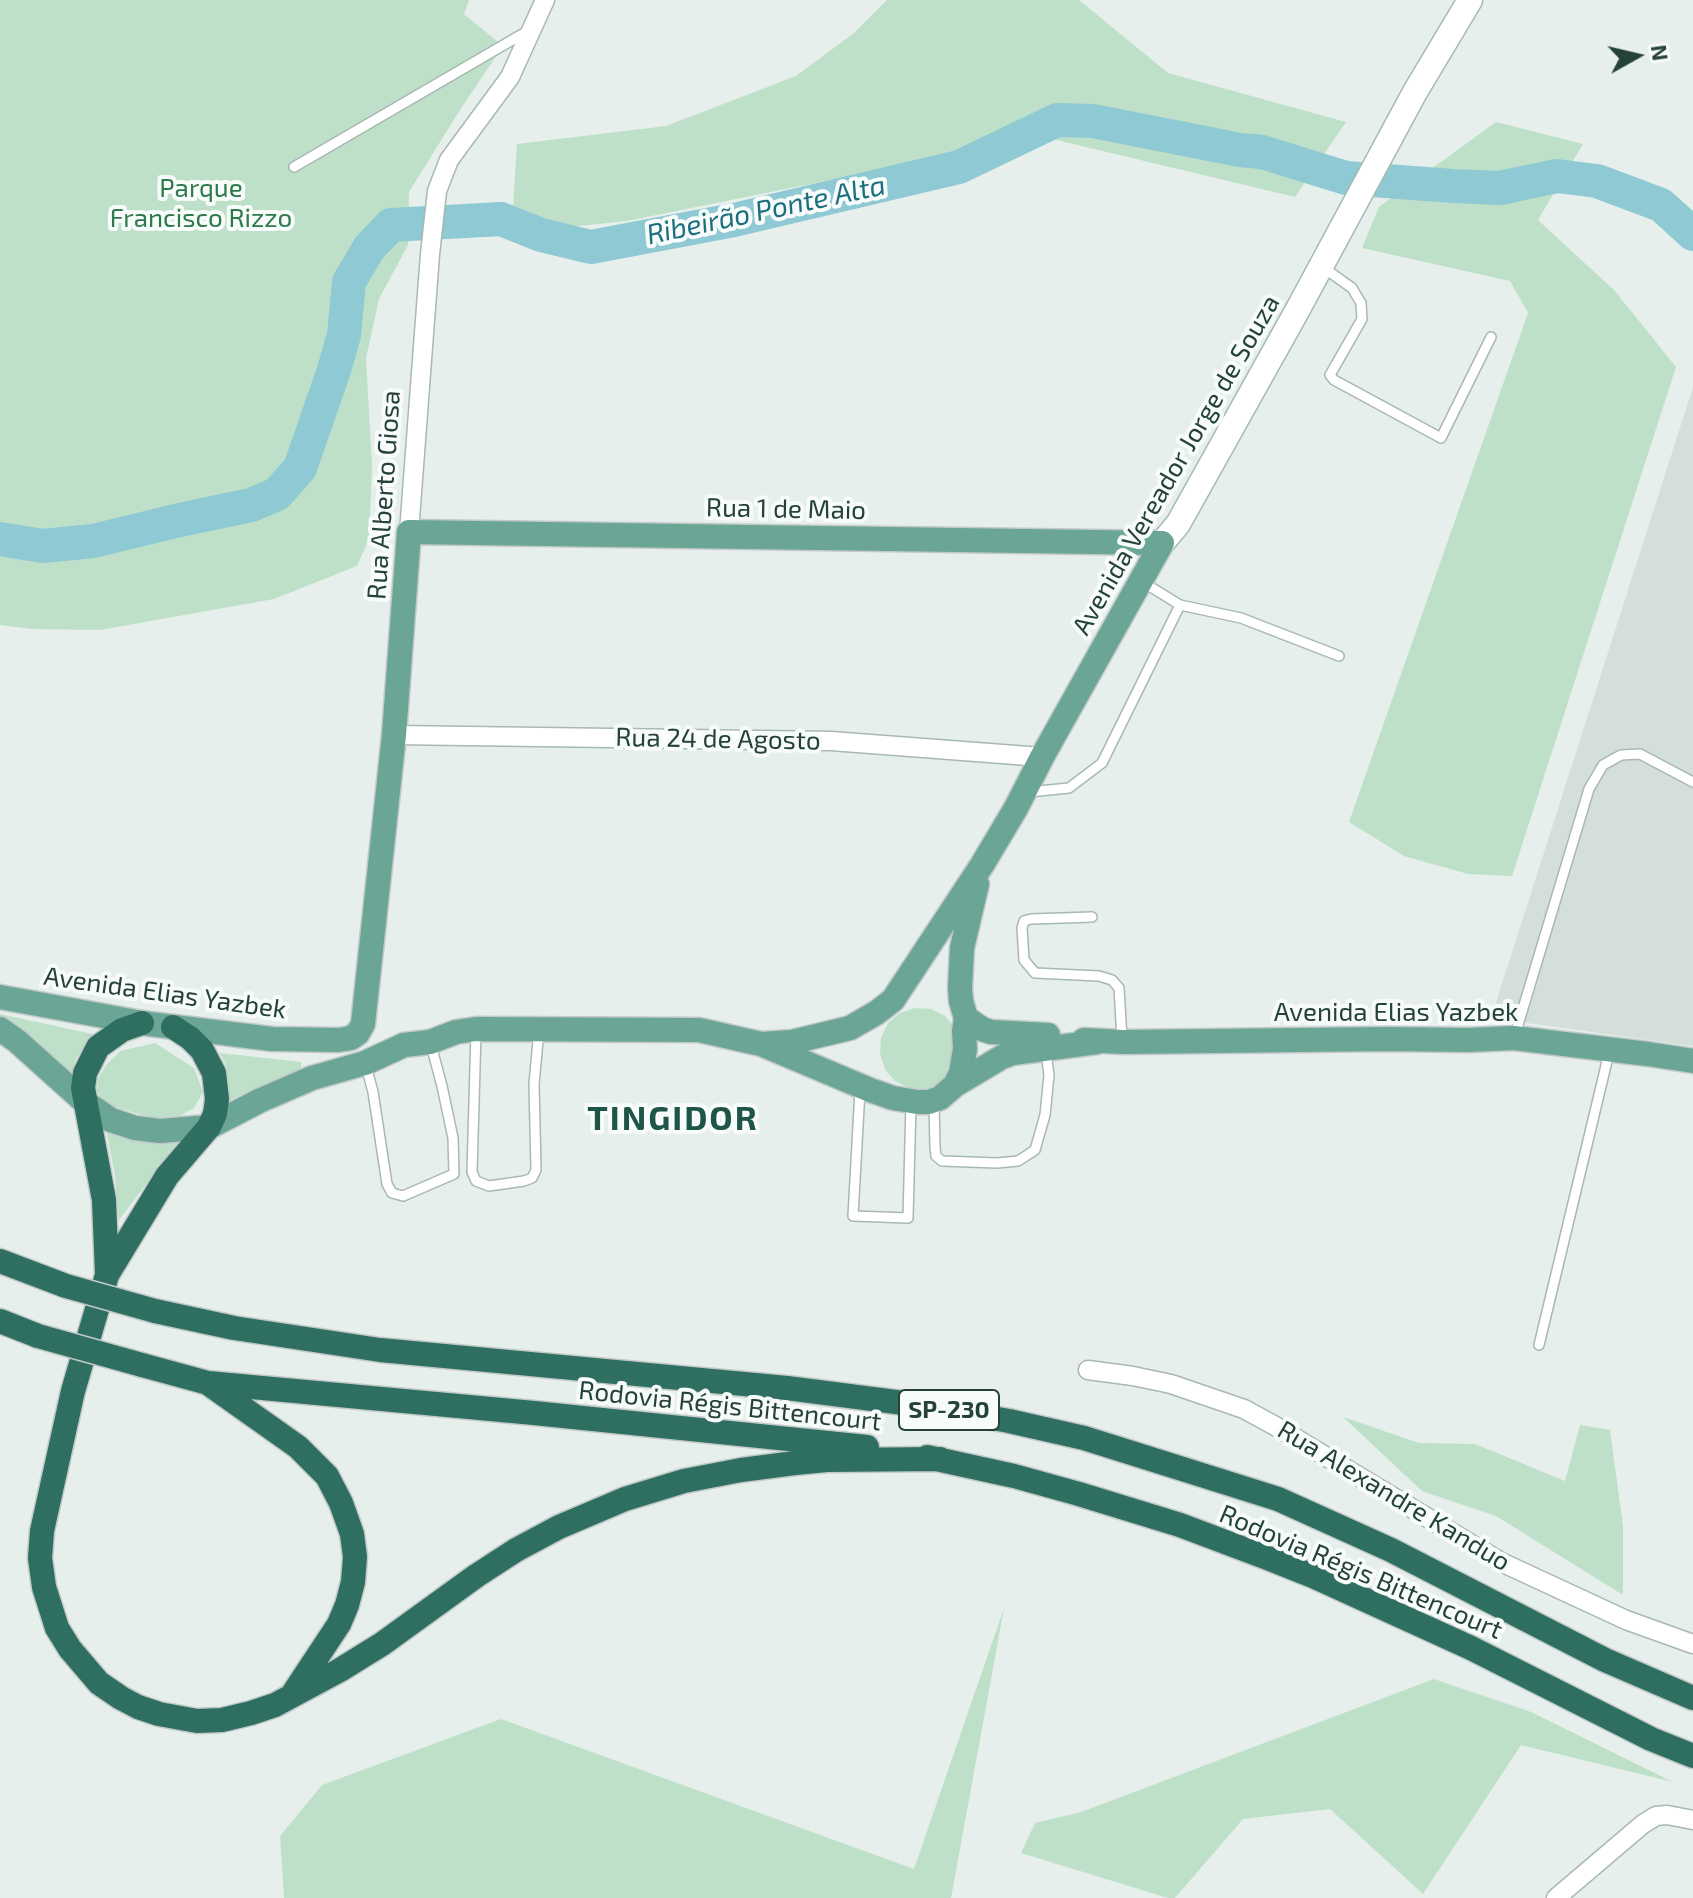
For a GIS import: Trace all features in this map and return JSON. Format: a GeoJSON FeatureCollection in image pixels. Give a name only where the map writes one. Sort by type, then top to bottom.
{"type":"FeatureCollection","features":[{"type":"Feature","properties":{"kind":"highway"},"geometry":{"type":"LineString","coordinates":[[107,1275],[104,1200],[83,1088],[85,1073],[98,1047],[122,1030],[142,1023]]}},
{"type":"Feature","properties":{"kind":"highway"},"geometry":{"type":"LineString","coordinates":[[173,1027],[202,1050],[214,1073],[215,1114],[209,1127],[167,1176],[107,1275],[73,1391],[42,1531],[40,1558],[44,1587],[57,1628],[70,1649],[99,1683],[121,1698],[159,1714],[197,1721],[222,1720],[251,1713],[275,1705],[313,1685],[382,1644],[516,1550],[559,1527],[625,1499],[684,1481],[795,1463],[940,1459]]}},
{"type":"Feature","properties":{"kind":"highway","name":"Rodovia Régis Bittencourt"},"geometry":{"type":"LineString","coordinates":[[0,1261],[66,1286],[155,1311],[234,1328],[380,1350],[787,1388],[927,1406],[1084,1438],[1278,1499],[1391,1550],[1605,1660],[1693,1698]]}},
{"type":"Feature","properties":{"kind":"highway","name":"Rodovia Régis Bittencourt"},"geometry":{"type":"LineString","coordinates":[[0,1321],[21,1335],[208,1383],[847,1444],[940,1459],[1014,1476],[1180,1525],[1313,1576],[1471,1648],[1651,1739],[1693,1756]]}},
{"type":"Feature","properties":{"kind":"highway"},"geometry":{"type":"LineString","coordinates":[[208,1383],[298,1447],[327,1476],[352,1534],[355,1557],[347,1605],[339,1624],[292,1694]]}},
{"type":"Feature","properties":{"kind":"highway"},"geometry":{"type":"LineString","coordinates":[[1652,1679],[1693,1689]]}},
{"type":"Feature","properties":{"kind":"main road","name":"Avenida Vereador Jorge de Souza"},"geometry":{"type":"LineString","coordinates":[[1415,92],[1449,0]]}},
{"type":"Feature","properties":{"kind":"main road","name":"Avenida Vereador Jorge de Souza"},"geometry":{"type":"LineString","coordinates":[[761,1044],[792,1042],[850,1028],[893,1000],[982,865],[1025,793],[1162,543],[1178,524],[1415,92],[1470,0]]}},
{"type":"Feature","properties":{"kind":"main road","name":"Rua 1 de Maio"},"geometry":{"type":"LineString","coordinates":[[409,532],[1162,543]]}},
{"type":"Feature","properties":{"kind":"main road","name":"Rua Alberto Giosa"},"geometry":{"type":"LineString","coordinates":[[363,1024],[394,735],[409,532]]}},
{"type":"Feature","properties":{"kind":"main road"},"geometry":{"type":"LineString","coordinates":[[1115,542],[1129,554],[1141,581]]}},
{"type":"Feature","properties":{"kind":"main road","name":"Avenida Vereador Jorge de Souza"},"geometry":{"type":"LineString","coordinates":[[955,1085],[964,1062],[966,1018],[960,988],[962,948],[982,865]]}},
{"type":"Feature","properties":{"kind":"main road","name":"Avenida Elias Yazbek"},"geometry":{"type":"LineString","coordinates":[[0,997],[142,1023],[272,1039],[351,1038],[363,1024]]}},
{"type":"Feature","properties":{"kind":"main road","name":"Avenida Elias Yazbek"},"geometry":{"type":"LineString","coordinates":[[966,1018],[991,1032],[1097,1042]]}},
{"type":"Feature","properties":{"kind":"main road"},"geometry":{"type":"LineString","coordinates":[[363,1024],[379,1038],[404,1045]]}},
{"type":"Feature","properties":{"kind":"main road"},"geometry":{"type":"LineString","coordinates":[[0,1029],[86,1103],[111,1120],[135,1128],[160,1131],[209,1127],[312,1078],[365,1063],[404,1045],[430,1042],[456,1032],[476,1029],[699,1030],[761,1044],[893,1098],[922,1101]]}},
{"type":"Feature","properties":{"kind":"main road","name":"Avenida Elias Yazbek"},"geometry":{"type":"LineString","coordinates":[[922,1101],[949,1092],[955,1085],[1013,1053],[1097,1042],[1514,1038],[1693,1061]]}},
{"type":"Feature","properties":{"kind":"street","name":"Rua Alberto Giosa"},"geometry":{"type":"LineString","coordinates":[[409,532],[437,191],[449,160],[510,77],[545,0]]}},
{"type":"Feature","properties":{"kind":"street","name":"Rua 24 de Agosto"},"geometry":{"type":"LineString","coordinates":[[394,735],[831,741],[1042,757]]}},
{"type":"Feature","properties":{"kind":"street","name":"Rua Alexandre Kanduo"},"geometry":{"type":"LineString","coordinates":[[1088,1370],[1171,1384],[1244,1409],[1501,1562],[1626,1620],[1693,1644]]}},
{"type":"Feature","properties":{"kind":"street"},"geometry":{"type":"LineString","coordinates":[[1556,1898],[1656,1816],[1693,1820]]}},
{"type":"Feature","properties":{"kind":"lane"},"geometry":{"type":"LineString","coordinates":[[294,167],[532,28]]}},
{"type":"Feature","properties":{"kind":"lane"},"geometry":{"type":"LineString","coordinates":[[1321,266],[1352,288],[1361,303],[1362,319],[1330,375],[1441,438],[1491,337]]}},
{"type":"Feature","properties":{"kind":"lane"},"geometry":{"type":"LineString","coordinates":[[1141,581],[1180,605],[1241,618],[1339,656]]}},
{"type":"Feature","properties":{"kind":"lane"},"geometry":{"type":"LineString","coordinates":[[1025,793],[1069,788],[1102,763],[1180,605]]}},
{"type":"Feature","properties":{"kind":"lane"},"geometry":{"type":"LineString","coordinates":[[1514,1038],[1589,789],[1603,765],[1621,755],[1640,754],[1693,782]]}},
{"type":"Feature","properties":{"kind":"lane"},"geometry":{"type":"LineString","coordinates":[[1092,917],[1024,921],[1024,960],[1035,973],[1099,976],[1112,980],[1119,988],[1123,1042]]}},
{"type":"Feature","properties":{"kind":"lane"},"geometry":{"type":"LineString","coordinates":[[476,1029],[472,1172],[476,1181],[489,1186],[524,1181],[532,1178],[536,1170],[534,1084],[539,1030]]}},
{"type":"Feature","properties":{"kind":"lane"},"geometry":{"type":"LineString","coordinates":[[365,1063],[373,1092],[387,1184],[392,1193],[403,1196],[454,1174],[453,1138],[430,1042]]}},
{"type":"Feature","properties":{"kind":"lane"},"geometry":{"type":"LineString","coordinates":[[922,1101],[936,1156],[942,1161],[1018,1161],[1035,1150],[1045,1115],[1049,1075],[1046,1048]]}},
{"type":"Feature","properties":{"kind":"lane"},"geometry":{"type":"LineString","coordinates":[[1539,1345],[1609,1049]]}},
{"type":"Feature","properties":{"kind":"lane"},"geometry":{"type":"LineString","coordinates":[[861,1086],[853,1216],[908,1218],[922,1101]]}},
{"type":"Feature","properties":{"kind":"shaded area"},"geometry":{"type":"Polygon","coordinates":[[[1693,387],[1693,1046],[1491,1018],[1693,387]]]}},
{"type":"Feature","properties":{"kind":"green space","name":"Parque Francisco Rizzo"},"geometry":{"type":"Polygon","coordinates":[[[0,0],[469,0],[464,14],[503,46],[409,192],[408,245],[379,299],[366,358],[372,466],[369,539],[357,566],[274,599],[100,630],[0,625],[0,0]]]}},
{"type":"Feature","properties":{"kind":"green space"},"geometry":{"type":"Polygon","coordinates":[[[887,0],[1079,0],[1168,73],[1346,122],[1295,197],[1044,137],[627,221],[559,228],[513,207],[517,144],[666,126],[796,76],[854,33],[887,0]]]}},
{"type":"Feature","properties":{"kind":"green space"},"geometry":{"type":"Polygon","coordinates":[[[1496,122],[1583,144],[1538,220],[1614,290],[1676,367],[1512,876],[1468,874],[1404,856],[1349,822],[1528,313],[1510,281],[1362,248],[1379,207],[1496,122]]]}},
{"type":"Feature","properties":{"kind":"green space"},"geometry":{"type":"Polygon","coordinates":[[[915,1008],[931,1009],[945,1016],[955,1028],[952,1074],[940,1084],[925,1089],[909,1088],[895,1081],[885,1069],[880,1054],[881,1038],[888,1023],[900,1013],[915,1008]]]}},
{"type":"Feature","properties":{"kind":"green space"},"geometry":{"type":"Polygon","coordinates":[[[0,1014],[97,1035],[76,1058],[70,1079],[42,1046],[0,1018],[0,1014]]]}},
{"type":"Feature","properties":{"kind":"green space"},"geometry":{"type":"Polygon","coordinates":[[[155,1043],[194,1068],[203,1092],[194,1108],[179,1116],[154,1118],[104,1102],[97,1092],[98,1079],[106,1065],[120,1051],[155,1043]]]}},
{"type":"Feature","properties":{"kind":"green space"},"geometry":{"type":"Polygon","coordinates":[[[220,1053],[301,1062],[301,1069],[230,1100],[226,1065],[220,1053]]]}},
{"type":"Feature","properties":{"kind":"green space"},"geometry":{"type":"Polygon","coordinates":[[[106,1128],[183,1140],[119,1220],[115,1176],[106,1128]]]}},
{"type":"Feature","properties":{"kind":"green space"},"geometry":{"type":"Polygon","coordinates":[[[1343,1417],[1419,1443],[1475,1444],[1565,1481],[1580,1425],[1610,1430],[1623,1526],[1623,1595],[1496,1516],[1422,1491],[1343,1417]]]}},
{"type":"Feature","properties":{"kind":"green space"},"geometry":{"type":"Polygon","coordinates":[[[1004,1608],[951,1898],[284,1898],[280,1836],[322,1785],[501,1719],[914,1869],[1004,1608]]]}},
{"type":"Feature","properties":{"kind":"green space"},"geometry":{"type":"Polygon","coordinates":[[[1434,1679],[1531,1712],[1673,1782],[1521,1745],[1423,1894],[1330,1809],[1243,1819],[1175,1898],[1021,1853],[1035,1823],[1081,1812],[1434,1679]]]}},
{"type":"Feature","properties":{"kind":"waterway","name":"Ribeirão Ponte Alta"},"geometry":{"type":"LineString","coordinates":[[0,539],[43,546],[93,541],[251,505],[277,494],[300,468],[334,370],[344,335],[349,282],[369,248],[391,225],[501,219],[541,235],[591,247],[734,220],[959,167],[1057,120],[1093,121],[1262,152],[1346,178],[1500,188],[1557,176],[1597,181],[1661,205],[1693,234]]}},
{"type":"Feature","properties":{"kind":"district","name":"TINGIDOR"},"geometry":{"type":"Point","coordinates":[673,1119]}}]}
